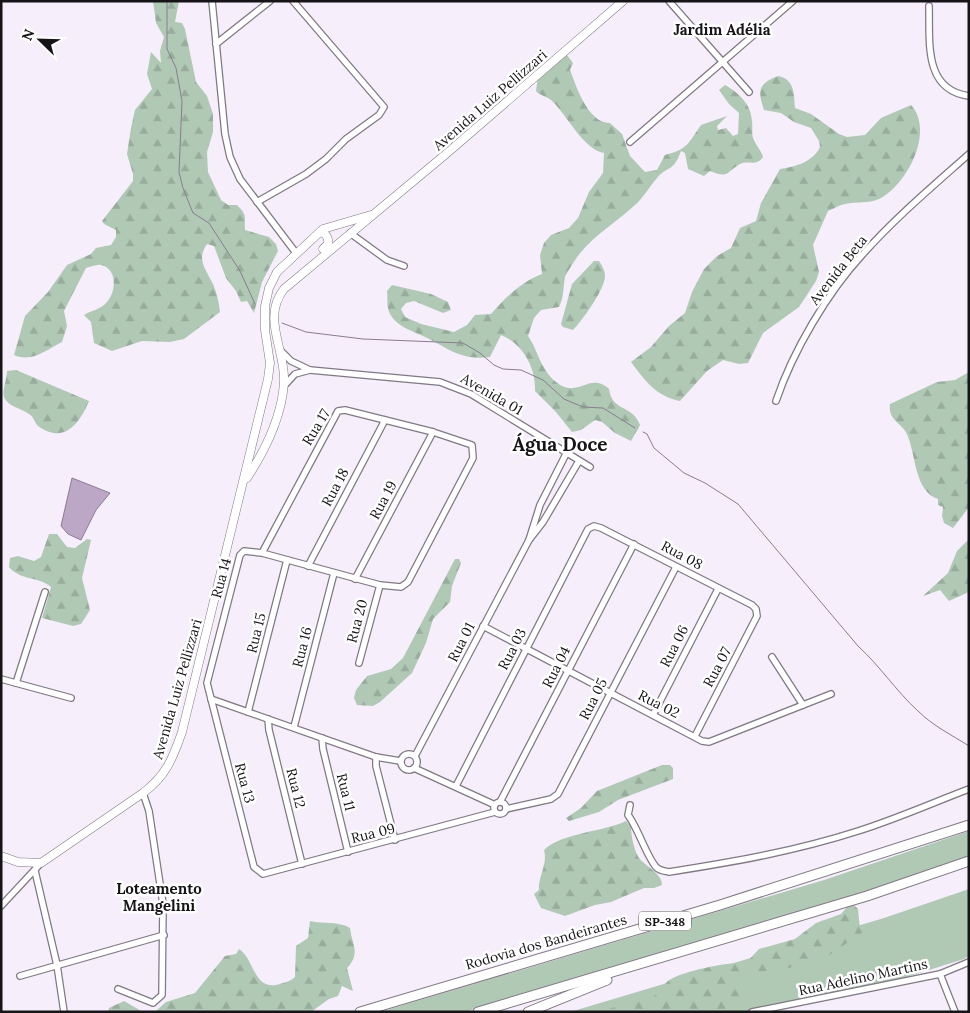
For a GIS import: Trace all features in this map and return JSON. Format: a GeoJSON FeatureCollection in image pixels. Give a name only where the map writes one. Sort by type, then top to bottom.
{"type":"FeatureCollection","features":[{"type":"Feature","properties":{"kind":"highway","name":"Rodovia dos Bandeirantes"},"geometry":{"type":"LineString","coordinates":[[360,1012],[720,905],[969,825]]}},
{"type":"Feature","properties":{"kind":"highway","name":"SP-348"},"geometry":{"type":"LineString","coordinates":[[478,1012],[867,896],[969,861]]}},
{"type":"Feature","properties":{"kind":"highway"},"geometry":{"type":"LineString","coordinates":[[528,1012],[656,960]]}},
{"type":"Feature","properties":{"kind":"main road","name":"Avenida Luiz Pellizzari"},"geometry":{"type":"LineString","coordinates":[[245,480],[269,440],[284,386],[284,368],[275,333],[274,312],[277,300],[289,284],[446,154],[623,1]]}},
{"type":"Feature","properties":{"kind":"main road","name":"Avenida Luiz Pellizzari"},"geometry":{"type":"LineString","coordinates":[[41,863],[143,793],[162,777],[174,757],[245,480],[270,368],[265,330],[265,306],[274,277],[296,253],[320,232],[330,226],[371,215]]}},
{"type":"Feature","properties":{"kind":"main road"},"geometry":{"type":"LineString","coordinates":[[319,258],[320,252],[329,242],[326,234],[320,232]]}},
{"type":"Feature","properties":{"kind":"main road"},"geometry":{"type":"LineString","coordinates":[[254,433],[259,439],[269,440]]}},
{"type":"Feature","properties":{"kind":"main road"},"geometry":{"type":"LineString","coordinates":[[1,856],[18,862],[41,863]]}},
{"type":"Feature","properties":{"kind":"street"},"geometry":{"type":"LineString","coordinates":[[212,1],[228,149],[240,179],[296,253]]}},
{"type":"Feature","properties":{"kind":"street"},"geometry":{"type":"LineString","coordinates":[[216,44],[270,1]]}},
{"type":"Feature","properties":{"kind":"street"},"geometry":{"type":"LineString","coordinates":[[257,202],[306,174],[326,159],[346,139],[379,115],[384,107],[293,1]]}},
{"type":"Feature","properties":{"kind":"street"},"geometry":{"type":"LineString","coordinates":[[669,1],[749,92]]}},
{"type":"Feature","properties":{"kind":"street"},"geometry":{"type":"LineString","coordinates":[[630,142],[793,1]]}},
{"type":"Feature","properties":{"kind":"street"},"geometry":{"type":"LineString","coordinates":[[929,6],[931,65],[943,85],[961,95],[969,96]]}},
{"type":"Feature","properties":{"kind":"street","name":"Avenida Beta"},"geometry":{"type":"LineString","coordinates":[[776,402],[782,382],[823,308],[862,254],[969,154]]}},
{"type":"Feature","properties":{"kind":"street"},"geometry":{"type":"LineString","coordinates":[[350,233],[387,260],[404,266]]}},
{"type":"Feature","properties":{"kind":"street","name":"Avenida 01"},"geometry":{"type":"LineString","coordinates":[[280,350],[292,361],[310,370],[418,379],[455,386],[590,467]]}},
{"type":"Feature","properties":{"kind":"street"},"geometry":{"type":"LineString","coordinates":[[284,386],[295,374],[310,370]]}},
{"type":"Feature","properties":{"kind":"street","name":"Rua 17"},"geometry":{"type":"LineString","coordinates":[[262,553],[338,411],[345,410],[433,432],[468,443],[474,448],[473,458],[404,586],[395,588],[380,585]]}},
{"type":"Feature","properties":{"kind":"street","name":"Rua 18"},"geometry":{"type":"LineString","coordinates":[[308,566],[385,420]]}},
{"type":"Feature","properties":{"kind":"street","name":"Rua 19"},"geometry":{"type":"LineString","coordinates":[[355,579],[433,432]]}},
{"type":"Feature","properties":{"kind":"street"},"geometry":{"type":"LineString","coordinates":[[528,540],[540,504],[566,454]]}},
{"type":"Feature","properties":{"kind":"street"},"geometry":{"type":"LineString","coordinates":[[528,540],[544,522],[579,461]]}},
{"type":"Feature","properties":{"kind":"street"},"geometry":{"type":"LineString","coordinates":[[550,485],[554,490],[562,491]]}},
{"type":"Feature","properties":{"kind":"street"},"geometry":{"type":"LineString","coordinates":[[540,504],[551,509]]}},
{"type":"Feature","properties":{"kind":"street"},"geometry":{"type":"LineString","coordinates":[[534,518],[544,522]]}},
{"type":"Feature","properties":{"kind":"street","name":"Rua 08"},"geometry":{"type":"LineString","coordinates":[[594,526],[634,544],[752,605],[756,609]]}},
{"type":"Feature","properties":{"kind":"street","name":"Rua 03"},"geometry":{"type":"LineString","coordinates":[[456,786],[588,529],[594,526]]}},
{"type":"Feature","properties":{"kind":"street","name":"Rua 01"},"geometry":{"type":"LineString","coordinates":[[415,756],[528,540]]}},
{"type":"Feature","properties":{"kind":"street","name":"Rua 04"},"geometry":{"type":"LineString","coordinates":[[497,806],[634,544]]}},
{"type":"Feature","properties":{"kind":"street","name":"Rua 14"},"geometry":{"type":"LineString","coordinates":[[210,700],[207,683],[240,555],[244,551],[262,553]]}},
{"type":"Feature","properties":{"kind":"street"},"geometry":{"type":"LineString","coordinates":[[262,553],[380,585]]}},
{"type":"Feature","properties":{"kind":"street","name":"Rua 15"},"geometry":{"type":"LineString","coordinates":[[248,712],[287,560]]}},
{"type":"Feature","properties":{"kind":"street","name":"Rua 05"},"geometry":{"type":"LineString","coordinates":[[497,806],[501,814],[506,808],[551,800],[558,794],[676,567]]}},
{"type":"Feature","properties":{"kind":"street","name":"Rua 16"},"geometry":{"type":"LineString","coordinates":[[294,727],[334,573]]}},
{"type":"Feature","properties":{"kind":"street","name":"Rua 20"},"geometry":{"type":"LineString","coordinates":[[359,662],[380,585]]}},
{"type":"Feature","properties":{"kind":"street","name":"Rua 06"},"geometry":{"type":"LineString","coordinates":[[653,715],[718,588]]}},
{"type":"Feature","properties":{"kind":"street"},"geometry":{"type":"LineString","coordinates":[[16,683],[45,592]]}},
{"type":"Feature","properties":{"kind":"street","name":"Rua 07"},"geometry":{"type":"LineString","coordinates":[[695,736],[757,616],[756,609]]}},
{"type":"Feature","properties":{"kind":"street","name":"Rua 02"},"geometry":{"type":"LineString","coordinates":[[483,626],[610,694],[708,742],[831,694]]}},
{"type":"Feature","properties":{"kind":"street"},"geometry":{"type":"LineString","coordinates":[[772,657],[803,705]]}},
{"type":"Feature","properties":{"kind":"street"},"geometry":{"type":"LineString","coordinates":[[1,679],[71,698]]}},
{"type":"Feature","properties":{"kind":"street"},"geometry":{"type":"LineString","coordinates":[[210,700],[294,727],[389,761],[400,761],[406,754],[415,756],[417,762],[414,768]]}},
{"type":"Feature","properties":{"kind":"street","name":"Rua 13"},"geometry":{"type":"LineString","coordinates":[[210,700],[254,867],[257,871]]}},
{"type":"Feature","properties":{"kind":"street","name":"Rua 12"},"geometry":{"type":"LineString","coordinates":[[268,719],[269,730],[302,864]]}},
{"type":"Feature","properties":{"kind":"street","name":"Rua 11"},"geometry":{"type":"LineString","coordinates":[[322,738],[348,852]]}},
{"type":"Feature","properties":{"kind":"street"},"geometry":{"type":"LineString","coordinates":[[376,757],[376,766],[394,840]]}},
{"type":"Feature","properties":{"kind":"street"},"geometry":{"type":"LineString","coordinates":[[400,761],[405,769],[414,768],[497,806],[506,808]]}},
{"type":"Feature","properties":{"kind":"street"},"geometry":{"type":"LineString","coordinates":[[630,805],[628,815],[634,821],[654,864],[662,871],[669,872],[766,856],[809,845],[860,830],[969,789]]}},
{"type":"Feature","properties":{"kind":"street"},"geometry":{"type":"LineString","coordinates":[[118,988],[153,1003],[162,995],[164,935],[161,885],[149,811],[143,793]]}},
{"type":"Feature","properties":{"kind":"street","name":"Rua 09"},"geometry":{"type":"LineString","coordinates":[[257,871],[263,874],[394,840],[497,806]]}},
{"type":"Feature","properties":{"kind":"street"},"geometry":{"type":"LineString","coordinates":[[1,906],[41,863]]}},
{"type":"Feature","properties":{"kind":"street"},"geometry":{"type":"LineString","coordinates":[[35,871],[57,965],[64,1012]]}},
{"type":"Feature","properties":{"kind":"street"},"geometry":{"type":"LineString","coordinates":[[20,976],[164,935]]}},
{"type":"Feature","properties":{"kind":"street","name":"Rua Adelino Martins"},"geometry":{"type":"LineString","coordinates":[[752,1012],[940,974],[969,962]]}},
{"type":"Feature","properties":{"kind":"street","name":"Rua Adelino Martins"},"geometry":{"type":"LineString","coordinates":[[961,966],[969,967]]}},
{"type":"Feature","properties":{"kind":"street"},"geometry":{"type":"LineString","coordinates":[[940,974],[955,1012]]}},
{"type":"Feature","properties":{"kind":"green space"},"geometry":{"type":"Polygon","coordinates":[[[153,1],[179,1],[175,22],[182,23],[185,29],[196,82],[207,96],[213,114],[213,132],[207,152],[208,172],[221,200],[228,205],[237,205],[243,212],[245,216],[245,230],[269,237],[276,244],[278,251],[262,282],[254,313],[247,301],[241,302],[236,291],[226,278],[214,246],[207,244],[202,260],[216,291],[220,312],[184,339],[170,342],[142,341],[112,351],[94,343],[91,322],[84,315],[104,305],[110,298],[114,287],[113,276],[110,271],[107,267],[98,265],[86,268],[64,311],[67,326],[62,342],[33,357],[14,355],[25,316],[48,292],[67,265],[91,254],[96,248],[111,245],[116,237],[116,230],[102,221],[133,181],[133,174],[127,154],[135,110],[152,89],[147,74],[151,52],[161,63],[160,51],[164,37],[156,23],[153,1]]]}},
{"type":"Feature","properties":{"kind":"green space"},"geometry":{"type":"Polygon","coordinates":[[[567,55],[573,63],[570,70],[584,103],[595,117],[610,123],[622,134],[630,156],[645,172],[657,170],[665,155],[684,148],[701,125],[727,116],[717,126],[718,130],[726,128],[733,136],[738,134],[739,113],[729,104],[719,90],[725,85],[739,95],[747,104],[751,115],[753,138],[763,157],[755,163],[740,164],[724,174],[710,171],[704,176],[688,169],[685,153],[681,151],[673,166],[657,178],[638,202],[579,254],[565,277],[563,296],[559,307],[541,310],[534,318],[528,336],[546,372],[564,387],[571,388],[595,383],[602,384],[609,389],[614,401],[632,414],[640,425],[631,441],[615,433],[602,422],[595,420],[581,430],[572,432],[535,391],[535,382],[527,358],[516,344],[509,339],[501,335],[490,357],[471,357],[455,353],[401,325],[393,318],[388,308],[387,291],[392,285],[431,294],[448,302],[451,310],[443,313],[414,301],[406,303],[401,309],[405,317],[421,324],[454,332],[467,325],[475,315],[491,314],[514,291],[527,281],[542,274],[540,255],[544,243],[551,235],[569,228],[578,218],[589,192],[603,173],[604,153],[590,146],[558,107],[536,91],[538,77],[560,57],[567,55]]]}},
{"type":"Feature","properties":{"kind":"green space"},"geometry":{"type":"Polygon","coordinates":[[[778,76],[788,80],[791,84],[795,108],[811,114],[839,134],[847,137],[865,135],[881,118],[911,105],[918,116],[919,142],[908,170],[889,192],[879,199],[849,203],[828,211],[813,245],[819,272],[816,281],[799,307],[763,333],[748,363],[739,364],[723,360],[707,371],[680,401],[672,399],[664,396],[651,386],[631,362],[651,347],[669,326],[685,313],[692,292],[704,269],[717,256],[731,248],[740,228],[756,221],[761,203],[780,169],[792,167],[808,160],[820,147],[819,141],[811,128],[794,122],[781,113],[764,110],[760,93],[761,89],[766,82],[778,76]]]}},
{"type":"Feature","properties":{"kind":"green space"},"geometry":{"type":"Polygon","coordinates":[[[594,261],[599,261],[605,276],[601,289],[573,330],[563,327],[561,324],[572,284],[594,261]]]}},
{"type":"Feature","properties":{"kind":"green space"},"geometry":{"type":"Polygon","coordinates":[[[16,370],[89,401],[76,424],[63,432],[47,431],[38,426],[29,414],[8,403],[4,397],[7,371],[16,370]]]}},
{"type":"Feature","properties":{"kind":"green space"},"geometry":{"type":"Polygon","coordinates":[[[969,372],[969,507],[953,528],[944,523],[942,516],[943,507],[938,505],[938,499],[930,495],[924,488],[917,471],[907,434],[893,418],[890,404],[937,382],[955,380],[969,372]]]}},
{"type":"Feature","properties":{"kind":"green space"},"geometry":{"type":"Polygon","coordinates":[[[49,534],[57,534],[67,547],[75,548],[87,539],[91,540],[82,578],[90,610],[81,624],[73,626],[42,618],[51,587],[41,581],[24,577],[9,567],[10,558],[18,556],[34,561],[41,557],[49,534]]]}},
{"type":"Feature","properties":{"kind":"green space"},"geometry":{"type":"Polygon","coordinates":[[[969,539],[969,592],[949,601],[940,590],[923,596],[948,573],[957,551],[969,539]]]}},
{"type":"Feature","properties":{"kind":"green space"},"geometry":{"type":"Polygon","coordinates":[[[455,559],[459,559],[461,563],[452,586],[450,602],[433,619],[426,643],[412,673],[380,702],[373,706],[357,705],[354,698],[356,690],[367,676],[391,669],[403,658],[455,559]]]}},
{"type":"Feature","properties":{"kind":"green space"},"geometry":{"type":"Polygon","coordinates":[[[662,765],[670,765],[673,768],[673,779],[618,800],[599,812],[569,821],[566,818],[581,808],[597,791],[662,765]]]}},
{"type":"Feature","properties":{"kind":"green space"},"geometry":{"type":"Polygon","coordinates":[[[626,821],[631,826],[633,843],[639,858],[657,874],[662,885],[654,888],[644,888],[611,902],[595,905],[565,916],[541,908],[534,894],[539,890],[545,861],[544,850],[551,844],[571,836],[626,821]]]}},
{"type":"Feature","properties":{"kind":"green space"},"geometry":{"type":"Polygon","coordinates":[[[969,831],[969,856],[852,896],[465,1012],[380,1012],[824,880],[969,831]]]}},
{"type":"Feature","properties":{"kind":"green space"},"geometry":{"type":"Polygon","coordinates":[[[969,889],[969,956],[891,982],[745,1012],[570,1012],[884,918],[969,889]]]}},
{"type":"Feature","properties":{"kind":"green space"},"geometry":{"type":"Polygon","coordinates":[[[854,905],[858,909],[860,929],[863,932],[828,956],[798,962],[790,968],[742,974],[740,986],[744,999],[734,1010],[727,1012],[599,1012],[652,997],[668,981],[686,973],[720,965],[746,963],[759,949],[795,939],[816,923],[841,914],[848,906],[854,905]]]}},
{"type":"Feature","properties":{"kind":"green space"},"geometry":{"type":"Polygon","coordinates":[[[310,921],[336,924],[350,928],[355,953],[347,968],[353,991],[342,986],[338,996],[329,999],[311,1012],[155,1012],[166,1002],[195,993],[225,956],[236,954],[239,949],[259,979],[264,983],[271,985],[280,984],[292,979],[295,977],[296,946],[308,938],[310,921]]]}},
{"type":"Feature","properties":{"kind":"green space"},"geometry":{"type":"Polygon","coordinates":[[[124,1001],[143,1012],[108,1012],[109,1008],[124,1001]]]}},
{"type":"Feature","properties":{"kind":"shaded area"},"geometry":{"type":"Polygon","coordinates":[[[72,478],[110,493],[96,510],[81,540],[68,534],[61,526],[72,478]]]}},
{"type":"Feature","properties":{"kind":"waterway"},"geometry":{"type":"LineString","coordinates":[[167,1],[167,49],[176,68],[182,101],[179,172],[183,188],[193,213],[209,223],[240,271],[255,304]]}},
{"type":"Feature","properties":{"kind":"waterway"},"geometry":{"type":"LineString","coordinates":[[282,323],[306,332],[363,339],[463,343],[480,353],[494,365],[503,369],[521,370],[543,380],[564,399],[583,407],[603,408],[635,428]]}},
{"type":"Feature","properties":{"kind":"waterway"},"geometry":{"type":"LineString","coordinates":[[643,432],[647,434],[654,448],[684,473],[705,483],[738,504],[858,646],[910,703],[930,721],[969,746]]}},
{"type":"Feature","properties":{"kind":"district","name":"Jardim Adélia"},"geometry":{"type":"Point","coordinates":[722,29]}},
{"type":"Feature","properties":{"kind":"district","name":"Água Doce"},"geometry":{"type":"Point","coordinates":[560,444]}},
{"type":"Feature","properties":{"kind":"district","name":"Loteamento Mangelini"},"geometry":{"type":"Point","coordinates":[159,896]}}]}
